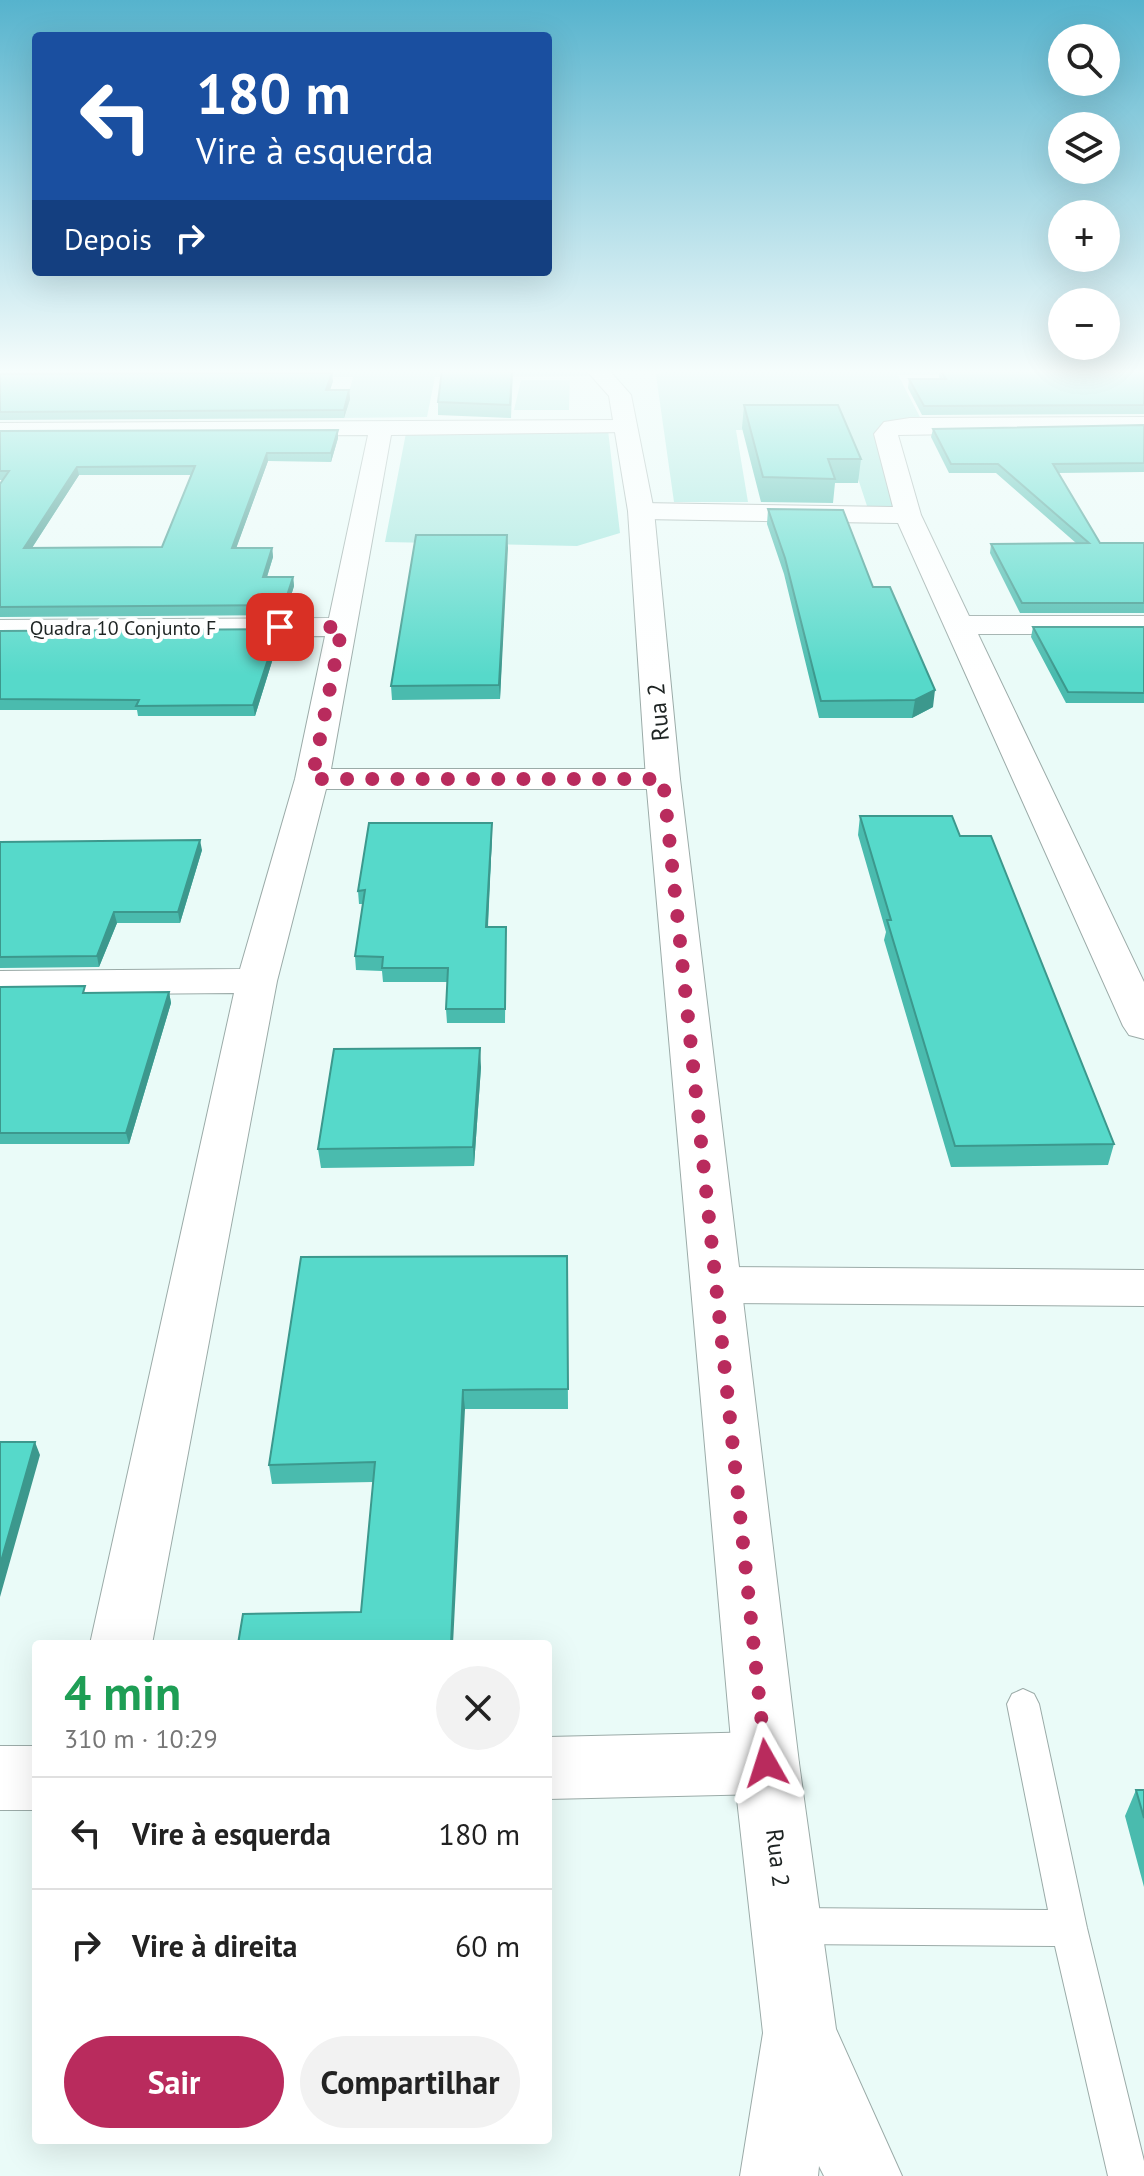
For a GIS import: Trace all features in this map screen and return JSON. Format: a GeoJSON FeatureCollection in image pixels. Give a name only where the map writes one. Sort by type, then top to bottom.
{"type":"FeatureCollection","features":[{"type":"Feature","properties":{"kind":"street"},"geometry":{"type":"LineString","coordinates":[[122,1640],[257,981],[312,779],[375,472]]}},
{"type":"Feature","properties":{"kind":"street","name":"Rua 2"},"geometry":{"type":"LineString","coordinates":[[633,472],[641,511],[663,779],[766,1763],[800,2033]]}},
{"type":"Feature","properties":{"kind":"street"},"geometry":{"type":"LineString","coordinates":[[896,472],[908,515],[1135,981],[1144,1026]]}},
{"type":"Feature","properties":{"kind":"street"},"geometry":{"type":"LineString","coordinates":[[641,511],[908,515]]}},
{"type":"Feature","properties":{"kind":"street"},"geometry":{"type":"LineString","coordinates":[[960,625],[1144,625]]}},
{"type":"Feature","properties":{"kind":"street","name":"Quadra 10 Conjunto F"},"geometry":{"type":"LineString","coordinates":[[0,629],[342,627]]}},
{"type":"Feature","properties":{"kind":"street"},"geometry":{"type":"LineString","coordinates":[[312,779],[663,779]]}},
{"type":"Feature","properties":{"kind":"street"},"geometry":{"type":"LineString","coordinates":[[0,983],[257,981]]}},
{"type":"Feature","properties":{"kind":"street"},"geometry":{"type":"LineString","coordinates":[[717,1285],[1144,1288]]}},
{"type":"Feature","properties":{"kind":"street"},"geometry":{"type":"LineString","coordinates":[[552,1768],[766,1763]]}},
{"type":"Feature","properties":{"kind":"street"},"geometry":{"type":"LineString","coordinates":[[0,1778],[32,1778]]}},
{"type":"Feature","properties":{"kind":"street"},"geometry":{"type":"LineString","coordinates":[[779,2176],[800,2033]]}},
{"type":"Feature","properties":{"kind":"street"},"geometry":{"type":"LineString","coordinates":[[800,2033],[863,2176]]}},
{"type":"Feature","properties":{"kind":"lane"},"geometry":{"type":"LineString","coordinates":[[1023,1704],[1069,1928],[1128,2176]]}},
{"type":"Feature","properties":{"kind":"lane"},"geometry":{"type":"LineString","coordinates":[[787,1926],[1069,1928]]}},
{"type":"Feature","properties":{"kind":"shaded area"},"geometry":{"type":"Polygon","coordinates":[[[399,472],[613,472],[620,533],[577,546],[385,542],[399,472]]]}},
{"type":"Feature","properties":{"kind":"shaded area"},"geometry":{"type":"Polygon","coordinates":[[[670,472],[743,472],[748,502],[674,502],[670,472]]]}},
{"type":"Feature","properties":{"kind":"shaded area"},"geometry":{"type":"Polygon","coordinates":[[[856,472],[900,472],[908,515],[870,515],[856,472]]]}},
{"type":"Feature","properties":{"kind":"building"},"geometry":{"type":"Polygon","coordinates":[[[9,472],[74,472],[24,548],[162,547],[193,472],[260,472],[232,548],[272,548],[263,577],[293,577],[284,605],[0,607],[0,484],[9,472]]]}},
{"type":"Feature","properties":{"kind":"building"},"geometry":{"type":"Polygon","coordinates":[[[762,472],[832,472],[835,479],[763,477],[762,472]]]}},
{"type":"Feature","properties":{"kind":"building"},"geometry":{"type":"Polygon","coordinates":[[[1007,472],[1057,472],[1100,543],[1144,543],[1144,603],[1022,603],[991,544],[1089,543],[1007,472]]]}},
{"type":"Feature","properties":{"kind":"building"},"geometry":{"type":"Polygon","coordinates":[[[768,509],[843,510],[873,587],[890,587],[935,690],[915,700],[821,701],[785,558],[768,509]]]}},
{"type":"Feature","properties":{"kind":"building"},"geometry":{"type":"Polygon","coordinates":[[[416,535],[507,535],[499,685],[391,686],[416,535]]]}},
{"type":"Feature","properties":{"kind":"building"},"geometry":{"type":"Polygon","coordinates":[[[1033,627],[1144,627],[1144,693],[1068,692],[1033,627]]]}},
{"type":"Feature","properties":{"kind":"building"},"geometry":{"type":"Polygon","coordinates":[[[278,629],[253,705],[136,706],[139,700],[0,699],[0,631],[278,629]]]}},
{"type":"Feature","properties":{"kind":"building"},"geometry":{"type":"Polygon","coordinates":[[[860,816],[952,816],[960,836],[991,836],[1114,1144],[955,1146],[887,920],[891,920],[860,816]]]}},
{"type":"Feature","properties":{"kind":"building"},"geometry":{"type":"Polygon","coordinates":[[[369,823],[492,823],[486,927],[506,927],[505,1009],[446,1009],[448,968],[382,968],[383,957],[355,956],[365,890],[358,891],[369,823]]]}},
{"type":"Feature","properties":{"kind":"building"},"geometry":{"type":"Polygon","coordinates":[[[200,840],[178,912],[114,912],[97,956],[0,957],[0,842],[200,840]]]}},
{"type":"Feature","properties":{"kind":"building"},"geometry":{"type":"Polygon","coordinates":[[[85,986],[83,993],[169,992],[126,1133],[0,1133],[0,987],[85,986]]]}},
{"type":"Feature","properties":{"kind":"building"},"geometry":{"type":"Polygon","coordinates":[[[480,1048],[473,1147],[318,1149],[334,1049],[480,1048]]]}},
{"type":"Feature","properties":{"kind":"building"},"geometry":{"type":"Polygon","coordinates":[[[567,1256],[568,1389],[463,1390],[451,1640],[239,1640],[243,1614],[361,1612],[375,1462],[269,1465],[301,1257],[567,1256]]]}},
{"type":"Feature","properties":{"kind":"building"},"geometry":{"type":"Polygon","coordinates":[[[0,1442],[35,1442],[0,1565],[0,1442]]]}},
{"type":"Feature","properties":{"kind":"building"},"geometry":{"type":"Polygon","coordinates":[[[1136,1790],[1144,1790],[1144,1818],[1136,1790]]]}},
{"type":"Feature","properties":{"kind":"route"},"geometry":{"type":"LineString","coordinates":[[280,627],[342,627],[312,779],[663,779],[766,1763]]}}]}
